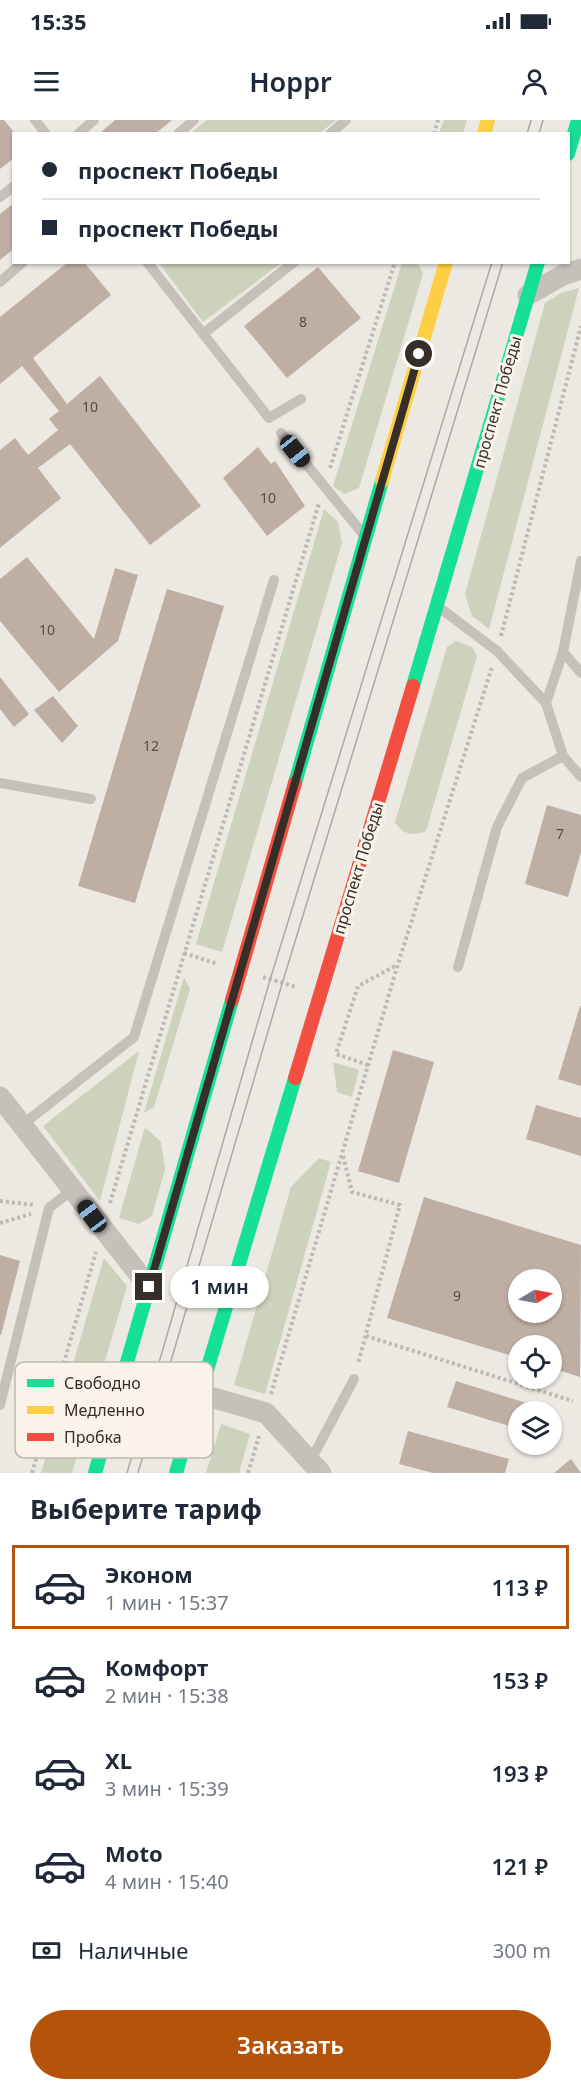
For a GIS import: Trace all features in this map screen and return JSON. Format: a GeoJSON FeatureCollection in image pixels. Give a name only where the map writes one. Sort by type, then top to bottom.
{"type":"FeatureCollection","features":[{"type":"Feature","properties":{"kind":"main road"},"geometry":{"type":"LineString","coordinates":[[573,153],[578,120]]}},
{"type":"Feature","properties":{"kind":"main road"},"geometry":{"type":"LineString","coordinates":[[127,1362],[445,264]]}},
{"type":"Feature","properties":{"kind":"main road","name":"проспект Победы"},"geometry":{"type":"LineString","coordinates":[[210,1362],[537,264]]}},
{"type":"Feature","properties":{"kind":"main road"},"geometry":{"type":"LineString","coordinates":[[95,1473],[99,1458]]}},
{"type":"Feature","properties":{"kind":"main road","name":"проспект Победы"},"geometry":{"type":"LineString","coordinates":[[176,1473],[181,1458]]}},
{"type":"Feature","properties":{"kind":"street"},"geometry":{"type":"LineString","coordinates":[[528,295],[563,275],[581,269]]}},
{"type":"Feature","properties":{"kind":"street"},"geometry":{"type":"LineString","coordinates":[[0,1097],[149,1287]]}},
{"type":"Feature","properties":{"kind":"street"},"geometry":{"type":"LineString","coordinates":[[213,1398],[266,1413],[316,1467]]}},
{"type":"Feature","properties":{"kind":"lane"},"geometry":{"type":"LineString","coordinates":[[35,120],[44,132]]}},
{"type":"Feature","properties":{"kind":"lane"},"geometry":{"type":"LineString","coordinates":[[80,132],[94,120]]}},
{"type":"Feature","properties":{"kind":"lane"},"geometry":{"type":"LineString","coordinates":[[179,132],[194,120]]}},
{"type":"Feature","properties":{"kind":"lane"},"geometry":{"type":"LineString","coordinates":[[332,132],[346,120]]}},
{"type":"Feature","properties":{"kind":"lane"},"geometry":{"type":"LineString","coordinates":[[0,197],[12,188]]}},
{"type":"Feature","properties":{"kind":"lane"},"geometry":{"type":"LineString","coordinates":[[0,282],[21,264]]}},
{"type":"Feature","properties":{"kind":"lane"},"geometry":{"type":"LineString","coordinates":[[149,264],[268,418],[301,399]]}},
{"type":"Feature","properties":{"kind":"lane"},"geometry":{"type":"LineString","coordinates":[[203,334],[291,264]]}},
{"type":"Feature","properties":{"kind":"lane"},"geometry":{"type":"LineString","coordinates":[[281,433],[365,537]]}},
{"type":"Feature","properties":{"kind":"lane"},"geometry":{"type":"LineString","coordinates":[[546,703],[563,652],[581,561]]}},
{"type":"Feature","properties":{"kind":"lane"},"geometry":{"type":"LineString","coordinates":[[22,1125],[134,1037],[274,580]]}},
{"type":"Feature","properties":{"kind":"lane"},"geometry":{"type":"LineString","coordinates":[[437,606],[497,651],[546,703],[563,756],[581,777]]}},
{"type":"Feature","properties":{"kind":"lane"},"geometry":{"type":"LineString","coordinates":[[569,622],[581,614]]}},
{"type":"Feature","properties":{"kind":"lane"},"geometry":{"type":"LineString","coordinates":[[563,652],[581,673]]}},
{"type":"Feature","properties":{"kind":"lane"},"geometry":{"type":"LineString","coordinates":[[458,967],[497,828],[522,778],[563,756]]}},
{"type":"Feature","properties":{"kind":"lane"},"geometry":{"type":"LineString","coordinates":[[0,782],[90,799]]}},
{"type":"Feature","properties":{"kind":"lane"},"geometry":{"type":"LineString","coordinates":[[0,1405],[49,1208],[72,1190]]}},
{"type":"Feature","properties":{"kind":"lane"},"geometry":{"type":"LineString","coordinates":[[316,1467],[354,1379]]}},
{"type":"Feature","properties":{"kind":"path"},"geometry":{"type":"LineString","coordinates":[[107,1211],[324,487],[394,264]]}},
{"type":"Feature","properties":{"kind":"path"},"geometry":{"type":"LineString","coordinates":[[248,1473],[398,964],[497,651],[581,326]]}},
{"type":"Feature","properties":{"kind":"path"},"geometry":{"type":"LineString","coordinates":[[184,953],[219,964]]}},
{"type":"Feature","properties":{"kind":"path"},"geometry":{"type":"LineString","coordinates":[[368,1065],[336,1054],[358,986],[398,964]]}},
{"type":"Feature","properties":{"kind":"path"},"geometry":{"type":"LineString","coordinates":[[262,977],[299,988]]}},
{"type":"Feature","properties":{"kind":"path"},"geometry":{"type":"LineString","coordinates":[[342,1154],[352,1192],[400,1205],[354,1379]]}},
{"type":"Feature","properties":{"kind":"path"},"geometry":{"type":"LineString","coordinates":[[0,1200],[49,1208]]}},
{"type":"Feature","properties":{"kind":"path"},"geometry":{"type":"LineString","coordinates":[[0,1223],[49,1208]]}},
{"type":"Feature","properties":{"kind":"path"},"geometry":{"type":"LineString","coordinates":[[64,1362],[97,1246]]}},
{"type":"Feature","properties":{"kind":"path"},"geometry":{"type":"LineString","coordinates":[[366,1336],[573,1401]]}},
{"type":"Feature","properties":{"kind":"path"},"geometry":{"type":"LineString","coordinates":[[32,1473],[36,1458]]}},
{"type":"Feature","properties":{"kind":"green space"},"geometry":{"type":"Polygon","coordinates":[[[207,120],[336,120],[321,132],[192,132],[207,120]]]}},
{"type":"Feature","properties":{"kind":"green space"},"geometry":{"type":"Polygon","coordinates":[[[444,120],[467,120],[463,132],[439,132],[444,120]]]}},
{"type":"Feature","properties":{"kind":"green space"},"geometry":{"type":"Polygon","coordinates":[[[160,264],[280,264],[203,322],[160,264]]]}},
{"type":"Feature","properties":{"kind":"green space"},"geometry":{"type":"Polygon","coordinates":[[[402,264],[418,264],[423,274],[359,488],[344,494],[333,486],[402,264]]]}},
{"type":"Feature","properties":{"kind":"green space"},"geometry":{"type":"Polygon","coordinates":[[[579,288],[489,629],[472,616],[465,594],[545,303],[561,293],[579,288]]]}},
{"type":"Feature","properties":{"kind":"green space"},"geometry":{"type":"Polygon","coordinates":[[[324,509],[338,522],[342,543],[222,952],[196,944],[324,509]]]}},
{"type":"Feature","properties":{"kind":"green space"},"geometry":{"type":"Polygon","coordinates":[[[456,641],[472,647],[477,656],[426,831],[417,834],[408,833],[395,822],[447,647],[456,641]]]}},
{"type":"Feature","properties":{"kind":"green space"},"geometry":{"type":"Polygon","coordinates":[[[184,977],[190,989],[154,1107],[144,1113],[184,977]]]}},
{"type":"Feature","properties":{"kind":"green space"},"geometry":{"type":"Polygon","coordinates":[[[139,1051],[100,1201],[43,1126],[139,1051]]]}},
{"type":"Feature","properties":{"kind":"green space"},"geometry":{"type":"Polygon","coordinates":[[[333,1062],[359,1070],[352,1097],[337,1092],[333,1062]]]}},
{"type":"Feature","properties":{"kind":"green space"},"geometry":{"type":"Polygon","coordinates":[[[145,1127],[161,1142],[165,1169],[152,1216],[139,1224],[119,1218],[145,1127]]]}},
{"type":"Feature","properties":{"kind":"green space"},"geometry":{"type":"Polygon","coordinates":[[[319,1158],[331,1162],[265,1394],[234,1385],[291,1187],[319,1158]]]}},
{"type":"Feature","properties":{"kind":"green space"},"geometry":{"type":"Polygon","coordinates":[[[104,1258],[127,1286],[105,1362],[74,1362],[104,1258]]]}},
{"type":"Feature","properties":{"kind":"green space"},"geometry":{"type":"Polygon","coordinates":[[[221,1424],[250,1434],[239,1473],[206,1473],[211,1458],[213,1458],[213,1450],[221,1424]]]}},
{"type":"Feature","properties":{"kind":"green space"},"geometry":{"type":"Polygon","coordinates":[[[45,1458],[76,1458],[72,1473],[41,1473],[45,1458]]]}},
{"type":"Feature","properties":{"kind":"building"},"geometry":{"type":"Polygon","coordinates":[[[0,120],[4,120],[14,132],[12,132],[12,160],[0,169],[0,120]]]}},
{"type":"Feature","properties":{"kind":"building"},"geometry":{"type":"Polygon","coordinates":[[[115,120],[172,120],[157,132],[101,132],[115,120]]]}},
{"type":"Feature","properties":{"kind":"building"},"geometry":{"type":"Polygon","coordinates":[[[12,205],[12,251],[0,260],[0,214],[12,205]]]}},
{"type":"Feature","properties":{"kind":"building"},"geometry":{"type":"Polygon","coordinates":[[[66,264],[86,264],[111,295],[33,358],[67,404],[100,376],[201,506],[150,545],[70,444],[38,468],[61,498],[0,548],[0,450],[15,438],[28,455],[58,430],[49,419],[59,411],[22,366],[0,384],[0,317],[66,264]]]}},
{"type":"Feature","properties":{"kind":"building"},"geometry":{"type":"Polygon","coordinates":[[[318,267],[361,318],[287,378],[244,326],[318,267]]]}},
{"type":"Feature","properties":{"kind":"building"},"geometry":{"type":"Polygon","coordinates":[[[258,447],[271,464],[275,461],[305,506],[267,536],[223,478],[258,447]]]}},
{"type":"Feature","properties":{"kind":"building"},"geometry":{"type":"Polygon","coordinates":[[[27,557],[94,639],[115,568],[138,575],[118,641],[59,692],[0,621],[0,579],[27,557]]]}},
{"type":"Feature","properties":{"kind":"building"},"geometry":{"type":"Polygon","coordinates":[[[167,589],[224,606],[135,903],[78,886],[167,589]]]}},
{"type":"Feature","properties":{"kind":"building"},"geometry":{"type":"Polygon","coordinates":[[[0,677],[29,714],[14,727],[0,709],[0,677]]]}},
{"type":"Feature","properties":{"kind":"building"},"geometry":{"type":"Polygon","coordinates":[[[53,696],[78,726],[62,743],[34,710],[53,696]]]}},
{"type":"Feature","properties":{"kind":"building"},"geometry":{"type":"Polygon","coordinates":[[[547,805],[581,815],[581,852],[568,897],[525,884],[547,805]]]}},
{"type":"Feature","properties":{"kind":"building"},"geometry":{"type":"Polygon","coordinates":[[[581,1006],[581,1086],[558,1079],[581,1006]]]}},
{"type":"Feature","properties":{"kind":"building"},"geometry":{"type":"Polygon","coordinates":[[[393,1050],[434,1062],[399,1183],[358,1171],[393,1050]]]}},
{"type":"Feature","properties":{"kind":"building"},"geometry":{"type":"Polygon","coordinates":[[[536,1105],[581,1118],[581,1156],[526,1139],[536,1105]]]}},
{"type":"Feature","properties":{"kind":"building"},"geometry":{"type":"Polygon","coordinates":[[[424,1197],[581,1245],[580,1377],[562,1371],[562,1335],[508,1335],[508,1355],[387,1318],[424,1197]]]}},
{"type":"Feature","properties":{"kind":"building"},"geometry":{"type":"Polygon","coordinates":[[[0,1255],[20,1261],[1,1335],[0,1335],[0,1255]]]}},
{"type":"Feature","properties":{"kind":"building"},"geometry":{"type":"Polygon","coordinates":[[[456,1381],[520,1401],[508,1401],[508,1426],[447,1407],[456,1381]]]}},
{"type":"Feature","properties":{"kind":"building"},"geometry":{"type":"Polygon","coordinates":[[[408,1431],[509,1459],[505,1473],[433,1473],[399,1464],[408,1431]]]}},
{"type":"Feature","properties":{"kind":"building"},"geometry":{"type":"Polygon","coordinates":[[[571,1459],[581,1473],[554,1473],[571,1459]]]}},
{"type":"Feature","properties":{"kind":"tram line"},"geometry":{"type":"LineString","coordinates":[[528,132],[531,120]]}},
{"type":"Feature","properties":{"kind":"tram line"},"geometry":{"type":"LineString","coordinates":[[540,132],[543,120]]}},
{"type":"Feature","properties":{"kind":"tram line"},"geometry":{"type":"LineString","coordinates":[[159,1362],[270,980],[491,264]]}},
{"type":"Feature","properties":{"kind":"tram line"},"geometry":{"type":"LineString","coordinates":[[171,1362],[282,984],[502,264]]}},
{"type":"Feature","properties":{"kind":"tram line"},"geometry":{"type":"LineString","coordinates":[[127,1473],[131,1458]]}},
{"type":"Feature","properties":{"kind":"tram line"},"geometry":{"type":"LineString","coordinates":[[138,1473],[142,1458]]}},
{"type":"Feature","properties":{"kind":"traffic: fast"},"geometry":{"type":"LineString","coordinates":[[570,147],[578,120]]}},
{"type":"Feature","properties":{"kind":"traffic: fast"},"geometry":{"type":"LineString","coordinates":[[413,686],[537,264]]}},
{"type":"Feature","properties":{"kind":"traffic: fast"},"geometry":{"type":"LineString","coordinates":[[295,783],[382,481]]}},
{"type":"Feature","properties":{"kind":"traffic: fast"},"geometry":{"type":"LineString","coordinates":[[127,1362],[232,1000]]}},
{"type":"Feature","properties":{"kind":"traffic: fast"},"geometry":{"type":"LineString","coordinates":[[209,1362],[295,1078]]}},
{"type":"Feature","properties":{"kind":"traffic: fast"},"geometry":{"type":"LineString","coordinates":[[95,1473],[99,1458]]}},
{"type":"Feature","properties":{"kind":"traffic: fast"},"geometry":{"type":"LineString","coordinates":[[176,1473],[181,1458]]}},
{"type":"Feature","properties":{"kind":"traffic: slow"},"geometry":{"type":"LineString","coordinates":[[485,132],[488,120]]}},
{"type":"Feature","properties":{"kind":"traffic: slow"},"geometry":{"type":"LineString","coordinates":[[382,481],[445,264]]}},
{"type":"Feature","properties":{"kind":"traffic: jam"},"geometry":{"type":"LineString","coordinates":[[295,1078],[413,686]]}},
{"type":"Feature","properties":{"kind":"traffic: jam"},"geometry":{"type":"LineString","coordinates":[[232,1000],[295,783]]}},
{"type":"Feature","properties":{"kind":"route"},"geometry":{"type":"LineString","coordinates":[[149,1287],[419,354]]}}]}
